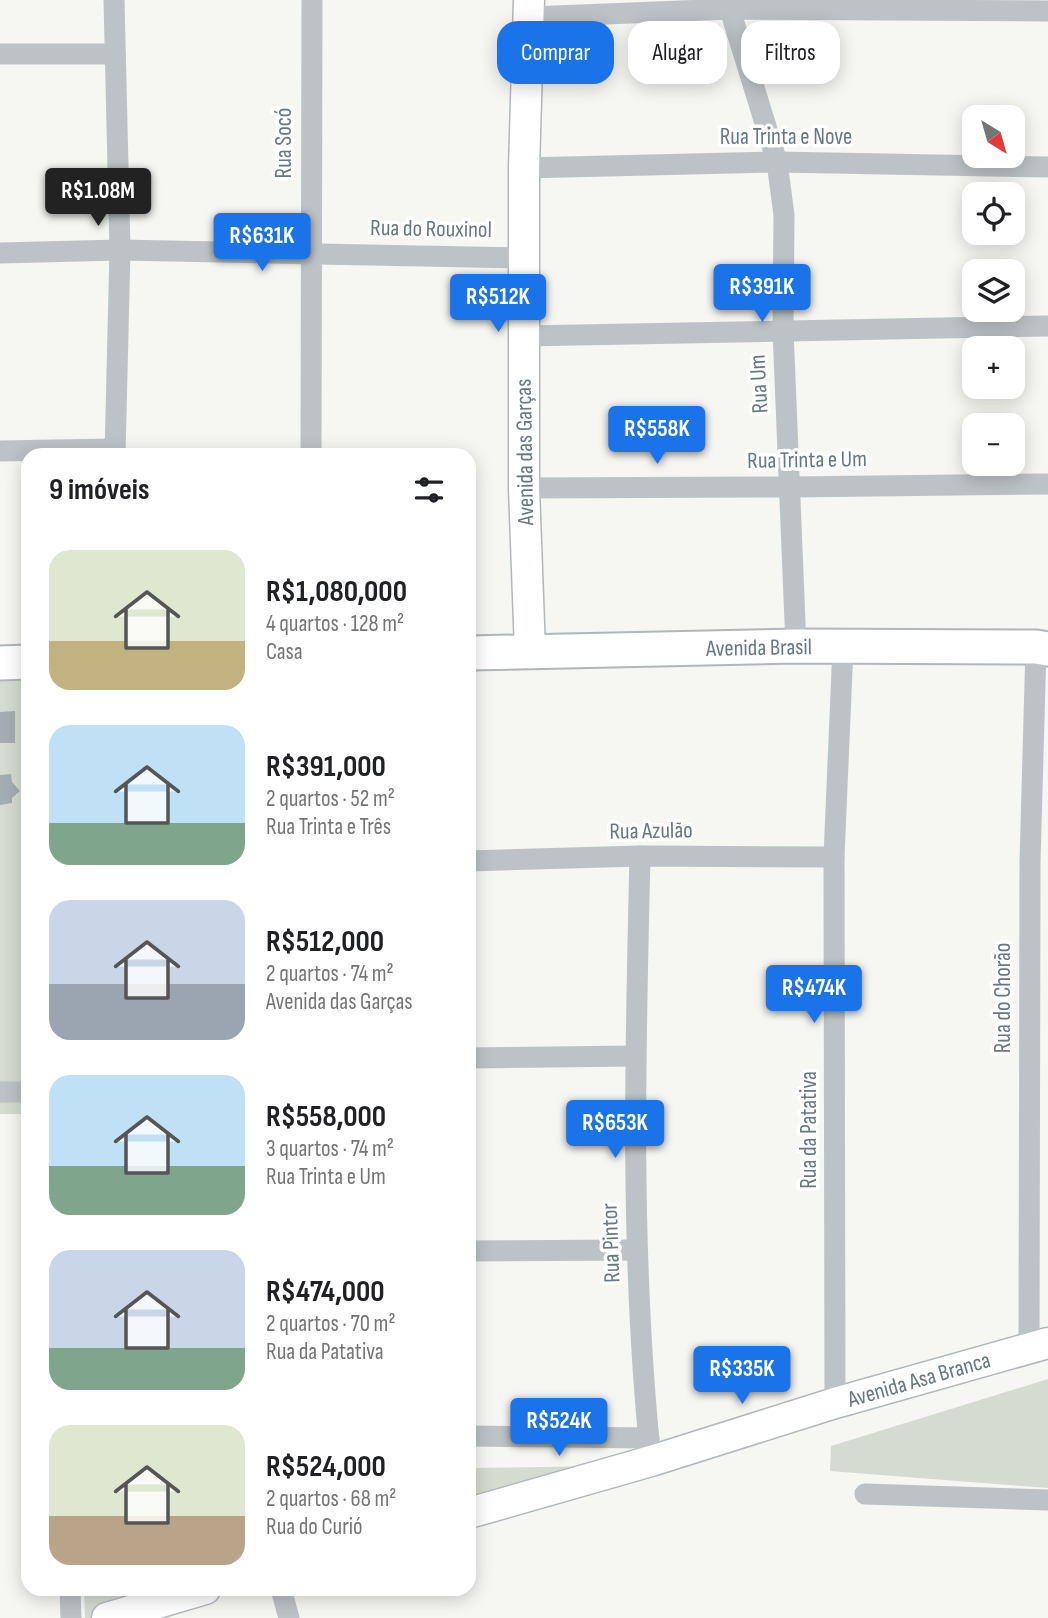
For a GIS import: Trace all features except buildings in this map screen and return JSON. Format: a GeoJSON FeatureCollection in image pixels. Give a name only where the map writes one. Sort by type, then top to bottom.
{"type":"FeatureCollection","features":[{"type":"Feature","properties":{"kind":"main road","name":"Avenida Brasil"},"geometry":{"type":"LineString","coordinates":[[476,653],[796,646],[1042,648]]}},
{"type":"Feature","properties":{"kind":"main road"},"geometry":{"type":"LineString","coordinates":[[0,663],[21,662]]}},
{"type":"Feature","properties":{"kind":"street"},"geometry":{"type":"LineString","coordinates":[[114,0],[120,250],[115,448]]}},
{"type":"Feature","properties":{"kind":"street","name":"Rua Socó"},"geometry":{"type":"LineString","coordinates":[[311,448],[312,0]]}},
{"type":"Feature","properties":{"kind":"street"},"geometry":{"type":"LineString","coordinates":[[530,8],[729,5],[1048,12]]}},
{"type":"Feature","properties":{"kind":"street","name":"Rua Um"},"geometry":{"type":"LineString","coordinates":[[729,5],[777,162],[783,215],[783,330],[796,646]]}},
{"type":"Feature","properties":{"kind":"street","name":"Avenida das Garças"},"geometry":{"type":"LineString","coordinates":[[530,8],[524,169],[524,488],[530,652]]}},
{"type":"Feature","properties":{"kind":"street"},"geometry":{"type":"LineString","coordinates":[[0,54],[115,54]]}},
{"type":"Feature","properties":{"kind":"street","name":"Rua Trinta e Nove"},"geometry":{"type":"LineString","coordinates":[[524,169],[777,162],[1048,167]]}},
{"type":"Feature","properties":{"kind":"street","name":"Rua do Rouxinol"},"geometry":{"type":"LineString","coordinates":[[0,253],[120,250],[524,258]]}},
{"type":"Feature","properties":{"kind":"street"},"geometry":{"type":"LineString","coordinates":[[524,336],[1048,326]]}},
{"type":"Feature","properties":{"kind":"street"},"geometry":{"type":"LineString","coordinates":[[0,451],[21,451]]}},
{"type":"Feature","properties":{"kind":"street","name":"Rua Trinta e Um"},"geometry":{"type":"LineString","coordinates":[[524,488],[1048,484]]}},
{"type":"Feature","properties":{"kind":"street","name":"Rua da Patativa"},"geometry":{"type":"LineString","coordinates":[[835,1403],[834,857],[843,647]]}},
{"type":"Feature","properties":{"kind":"street","name":"Rua do Chorão"},"geometry":{"type":"LineString","coordinates":[[1038,1346],[1042,648]]}},
{"type":"Feature","properties":{"kind":"street","name":"Rua Azulão"},"geometry":{"type":"LineString","coordinates":[[476,861],[640,856],[834,857]]}},
{"type":"Feature","properties":{"kind":"street","name":"Rua Pintor"},"geometry":{"type":"LineString","coordinates":[[640,856],[635,1056],[636,1250],[650,1450]]}},
{"type":"Feature","properties":{"kind":"street"},"geometry":{"type":"LineString","coordinates":[[476,1058],[635,1056]]}},
{"type":"Feature","properties":{"kind":"street"},"geometry":{"type":"LineString","coordinates":[[0,1092],[21,1092]]}},
{"type":"Feature","properties":{"kind":"street"},"geometry":{"type":"LineString","coordinates":[[476,1251],[636,1250]]}},
{"type":"Feature","properties":{"kind":"street","name":"Avenida Asa Branca"},"geometry":{"type":"LineString","coordinates":[[476,1511],[650,1450],[835,1403],[1038,1346]]}},
{"type":"Feature","properties":{"kind":"street"},"geometry":{"type":"LineString","coordinates":[[476,1437],[650,1450]]}},
{"type":"Feature","properties":{"kind":"street"},"geometry":{"type":"LineString","coordinates":[[865,1494],[1048,1500]]}},
{"type":"Feature","properties":{"kind":"street"},"geometry":{"type":"LineString","coordinates":[[70,1596],[71,1618]]}},
{"type":"Feature","properties":{"kind":"street"},"geometry":{"type":"LineString","coordinates":[[107,1618],[181,1596]]}},
{"type":"Feature","properties":{"kind":"street"},"geometry":{"type":"LineString","coordinates":[[283,1596],[289,1618]]}},
{"type":"Feature","properties":{"kind":"shaded area"},"geometry":{"type":"Polygon","coordinates":[[[0,662],[21,662],[21,1114],[0,1114],[0,662]]]}},
{"type":"Feature","properties":{"kind":"shaded area"},"geometry":{"type":"Polygon","coordinates":[[[1048,1379],[1048,1488],[830,1471],[831,1446],[1048,1379]]]}},
{"type":"Feature","properties":{"kind":"shaded area"},"geometry":{"type":"Polygon","coordinates":[[[607,1466],[476,1507],[476,1468],[607,1466]]]}},
{"type":"Feature","properties":{"kind":"shaded area"},"geometry":{"type":"Polygon","coordinates":[[[84,1596],[187,1596],[116,1618],[85,1618],[84,1596]]]}}]}
